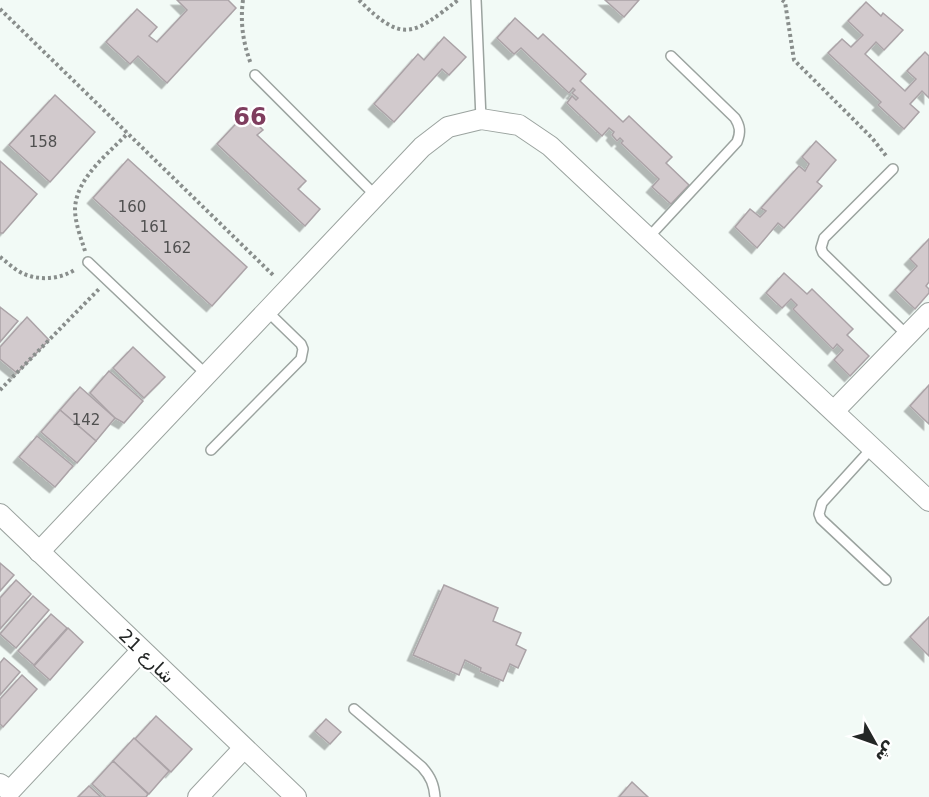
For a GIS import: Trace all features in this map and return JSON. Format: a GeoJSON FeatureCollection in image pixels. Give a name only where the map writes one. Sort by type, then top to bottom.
{"type":"FeatureCollection","features":[{"type":"Feature","properties":{"kind":"street"},"geometry":{"type":"LineString","coordinates":[[39,552],[422,147],[448,127],[481,118],[519,125],[550,146],[929,501]]}},
{"type":"Feature","properties":{"kind":"street"},"geometry":{"type":"LineString","coordinates":[[834,411],[929,313]]}},
{"type":"Feature","properties":{"kind":"street","name":"شارع 21"},"geometry":{"type":"LineString","coordinates":[[0,514],[296,797]]}},
{"type":"Feature","properties":{"kind":"street"},"geometry":{"type":"LineString","coordinates":[[0,784],[10,791],[141,651]]}},
{"type":"Feature","properties":{"kind":"street"},"geometry":{"type":"LineString","coordinates":[[198,797],[243,748]]}},
{"type":"Feature","properties":{"kind":"lane"},"geometry":{"type":"LineString","coordinates":[[476,0],[481,118]]}},
{"type":"Feature","properties":{"kind":"lane"},"geometry":{"type":"LineString","coordinates":[[648,238],[737,142],[740,134],[740,125],[735,118],[671,56]]}},
{"type":"Feature","properties":{"kind":"lane"},"geometry":{"type":"LineString","coordinates":[[255,75],[376,196]]}},
{"type":"Feature","properties":{"kind":"lane"},"geometry":{"type":"LineString","coordinates":[[893,169],[824,238],[821,248],[907,335]]}},
{"type":"Feature","properties":{"kind":"lane"},"geometry":{"type":"LineString","coordinates":[[88,262],[207,375]]}},
{"type":"Feature","properties":{"kind":"lane"},"geometry":{"type":"LineString","coordinates":[[211,450],[301,359],[303,349],[301,344],[267,311]]}},
{"type":"Feature","properties":{"kind":"lane"},"geometry":{"type":"LineString","coordinates":[[872,448],[822,503],[819,514],[821,519],[886,580]]}},
{"type":"Feature","properties":{"kind":"lane"},"geometry":{"type":"LineString","coordinates":[[354,709],[422,767],[429,775],[435,797]]}},
{"type":"Feature","properties":{"kind":"path"},"geometry":{"type":"LineString","coordinates":[[243,0],[241,15],[244,46],[255,75]]}},
{"type":"Feature","properties":{"kind":"path"},"geometry":{"type":"LineString","coordinates":[[359,0],[377,18],[392,28],[409,30],[426,24],[458,0]]}},
{"type":"Feature","properties":{"kind":"path"},"geometry":{"type":"LineString","coordinates":[[782,0],[785,2],[794,60],[872,138],[893,169]]}},
{"type":"Feature","properties":{"kind":"path"},"geometry":{"type":"LineString","coordinates":[[0,9],[288,289]]}},
{"type":"Feature","properties":{"kind":"path"},"geometry":{"type":"LineString","coordinates":[[0,257],[23,274],[46,279],[68,274],[88,262],[75,210],[78,194],[85,180],[128,133]]}},
{"type":"Feature","properties":{"kind":"path"},"geometry":{"type":"LineString","coordinates":[[0,390],[108,280]]}},
{"type":"Feature","properties":{"kind":"building"},"geometry":{"type":"Polygon","coordinates":[[[177,0],[228,0],[236,8],[167,83],[138,56],[130,64],[106,42],[137,9],[157,27],[149,36],[157,42],[187,10],[177,0]]]}},
{"type":"Feature","properties":{"kind":"building"},"geometry":{"type":"Polygon","coordinates":[[[605,0],[639,0],[624,17],[605,0]]]}},
{"type":"Feature","properties":{"kind":"building"},"geometry":{"type":"Polygon","coordinates":[[[866,2],[881,16],[883,13],[903,30],[884,50],[876,42],[865,54],[905,91],[916,79],[907,71],[925,52],[929,56],[929,98],[922,91],[910,104],[919,112],[904,129],[878,105],[881,102],[828,53],[842,39],[851,47],[863,35],[848,21],[866,2]]]}},
{"type":"Feature","properties":{"kind":"building"},"geometry":{"type":"Polygon","coordinates":[[[515,18],[538,39],[543,34],[586,74],[580,81],[623,122],[629,116],[672,157],[666,163],[689,185],[671,204],[652,187],[659,179],[621,143],[623,141],[620,138],[617,141],[612,135],[614,132],[609,128],[602,136],[567,103],[572,96],[576,100],[578,98],[572,93],[575,90],[573,88],[569,93],[521,48],[514,54],[497,38],[515,18]]]}},
{"type":"Feature","properties":{"kind":"building"},"geometry":{"type":"Polygon","coordinates":[[[444,37],[466,57],[449,75],[442,69],[394,122],[374,104],[418,54],[424,60],[444,37]]]}},
{"type":"Feature","properties":{"kind":"building"},"geometry":{"type":"Polygon","coordinates":[[[55,95],[95,132],[50,182],[9,145],[55,95]]]}},
{"type":"Feature","properties":{"kind":"building"},"geometry":{"type":"Polygon","coordinates":[[[246,113],[263,130],[257,135],[306,181],[298,189],[320,209],[305,226],[217,144],[246,113]]]}},
{"type":"Feature","properties":{"kind":"building"},"geometry":{"type":"Polygon","coordinates":[[[816,141],[836,160],[817,182],[822,186],[784,228],[778,223],[757,248],[735,227],[750,209],[760,217],[766,211],[761,208],[799,166],[805,171],[809,164],[802,157],[816,141]]]}},
{"type":"Feature","properties":{"kind":"building"},"geometry":{"type":"Polygon","coordinates":[[[128,159],[247,267],[212,306],[93,198],[128,159]]]}},
{"type":"Feature","properties":{"kind":"building"},"geometry":{"type":"Polygon","coordinates":[[[0,161],[37,194],[3,233],[0,233],[0,161]]]}},
{"type":"Feature","properties":{"kind":"building"},"geometry":{"type":"Polygon","coordinates":[[[929,239],[929,282],[926,286],[929,293],[915,309],[895,290],[917,266],[910,259],[929,239]]]}},
{"type":"Feature","properties":{"kind":"building"},"geometry":{"type":"Polygon","coordinates":[[[784,273],[807,294],[812,289],[853,329],[847,335],[869,356],[850,376],[834,360],[843,350],[837,344],[833,349],[793,309],[797,305],[791,299],[782,308],[766,293],[784,273]]]}},
{"type":"Feature","properties":{"kind":"building"},"geometry":{"type":"Polygon","coordinates":[[[0,307],[18,321],[0,342],[0,307]]]}},
{"type":"Feature","properties":{"kind":"building"},"geometry":{"type":"Polygon","coordinates":[[[27,317],[49,340],[17,373],[0,359],[0,347],[27,317]]]}},
{"type":"Feature","properties":{"kind":"building"},"geometry":{"type":"Polygon","coordinates":[[[133,347],[165,377],[144,398],[113,368],[133,347]]]}},
{"type":"Feature","properties":{"kind":"building"},"geometry":{"type":"Polygon","coordinates":[[[109,371],[143,401],[124,423],[115,418],[90,393],[109,371]]]}},
{"type":"Feature","properties":{"kind":"building"},"geometry":{"type":"Polygon","coordinates":[[[929,385],[929,424],[910,406],[929,385]]]}},
{"type":"Feature","properties":{"kind":"building"},"geometry":{"type":"Polygon","coordinates":[[[80,387],[115,418],[96,441],[60,410],[80,387]]]}},
{"type":"Feature","properties":{"kind":"building"},"geometry":{"type":"Polygon","coordinates":[[[60,410],[96,441],[77,463],[41,432],[60,410]]]}},
{"type":"Feature","properties":{"kind":"building"},"geometry":{"type":"Polygon","coordinates":[[[37,436],[73,466],[55,487],[19,457],[37,436]]]}},
{"type":"Feature","properties":{"kind":"building"},"geometry":{"type":"Polygon","coordinates":[[[0,563],[14,575],[0,591],[0,563]]]}},
{"type":"Feature","properties":{"kind":"building"},"geometry":{"type":"Polygon","coordinates":[[[16,580],[31,594],[0,629],[0,598],[16,580]]]}},
{"type":"Feature","properties":{"kind":"building"},"geometry":{"type":"Polygon","coordinates":[[[444,585],[498,608],[493,621],[521,633],[516,645],[526,650],[518,668],[510,664],[503,681],[480,671],[481,668],[465,660],[459,675],[413,655],[444,585]]]}},
{"type":"Feature","properties":{"kind":"building"},"geometry":{"type":"Polygon","coordinates":[[[33,596],[49,610],[16,648],[0,634],[33,596]]]}},
{"type":"Feature","properties":{"kind":"building"},"geometry":{"type":"Polygon","coordinates":[[[51,614],[67,628],[34,665],[18,651],[51,614]]]}},
{"type":"Feature","properties":{"kind":"building"},"geometry":{"type":"Polygon","coordinates":[[[929,617],[929,656],[910,637],[929,617]]]}},
{"type":"Feature","properties":{"kind":"building"},"geometry":{"type":"Polygon","coordinates":[[[68,628],[83,642],[50,680],[34,666],[68,628]]]}},
{"type":"Feature","properties":{"kind":"building"},"geometry":{"type":"Polygon","coordinates":[[[4,658],[20,672],[0,695],[0,663],[4,658]]]}},
{"type":"Feature","properties":{"kind":"building"},"geometry":{"type":"Polygon","coordinates":[[[22,675],[37,689],[3,727],[0,724],[0,699],[22,675]]]}},
{"type":"Feature","properties":{"kind":"building"},"geometry":{"type":"Polygon","coordinates":[[[156,716],[192,749],[171,772],[135,739],[156,716]]]}},
{"type":"Feature","properties":{"kind":"building"},"geometry":{"type":"Polygon","coordinates":[[[326,719],[341,732],[330,744],[315,731],[326,719]]]}},
{"type":"Feature","properties":{"kind":"building"},"geometry":{"type":"Polygon","coordinates":[[[134,738],[169,771],[149,794],[113,761],[134,738]]]}},
{"type":"Feature","properties":{"kind":"building"},"geometry":{"type":"Polygon","coordinates":[[[113,761],[148,794],[146,797],[106,797],[92,784],[113,761]]]}},
{"type":"Feature","properties":{"kind":"building"},"geometry":{"type":"Polygon","coordinates":[[[632,782],[648,797],[619,797],[632,782]]]}},
{"type":"Feature","properties":{"kind":"building"},"geometry":{"type":"Polygon","coordinates":[[[89,786],[101,797],[78,797],[89,786]]]}},
{"type":"Feature","properties":{"kind":"district","name":"66"},"geometry":{"type":"Point","coordinates":[250,117]}}]}
